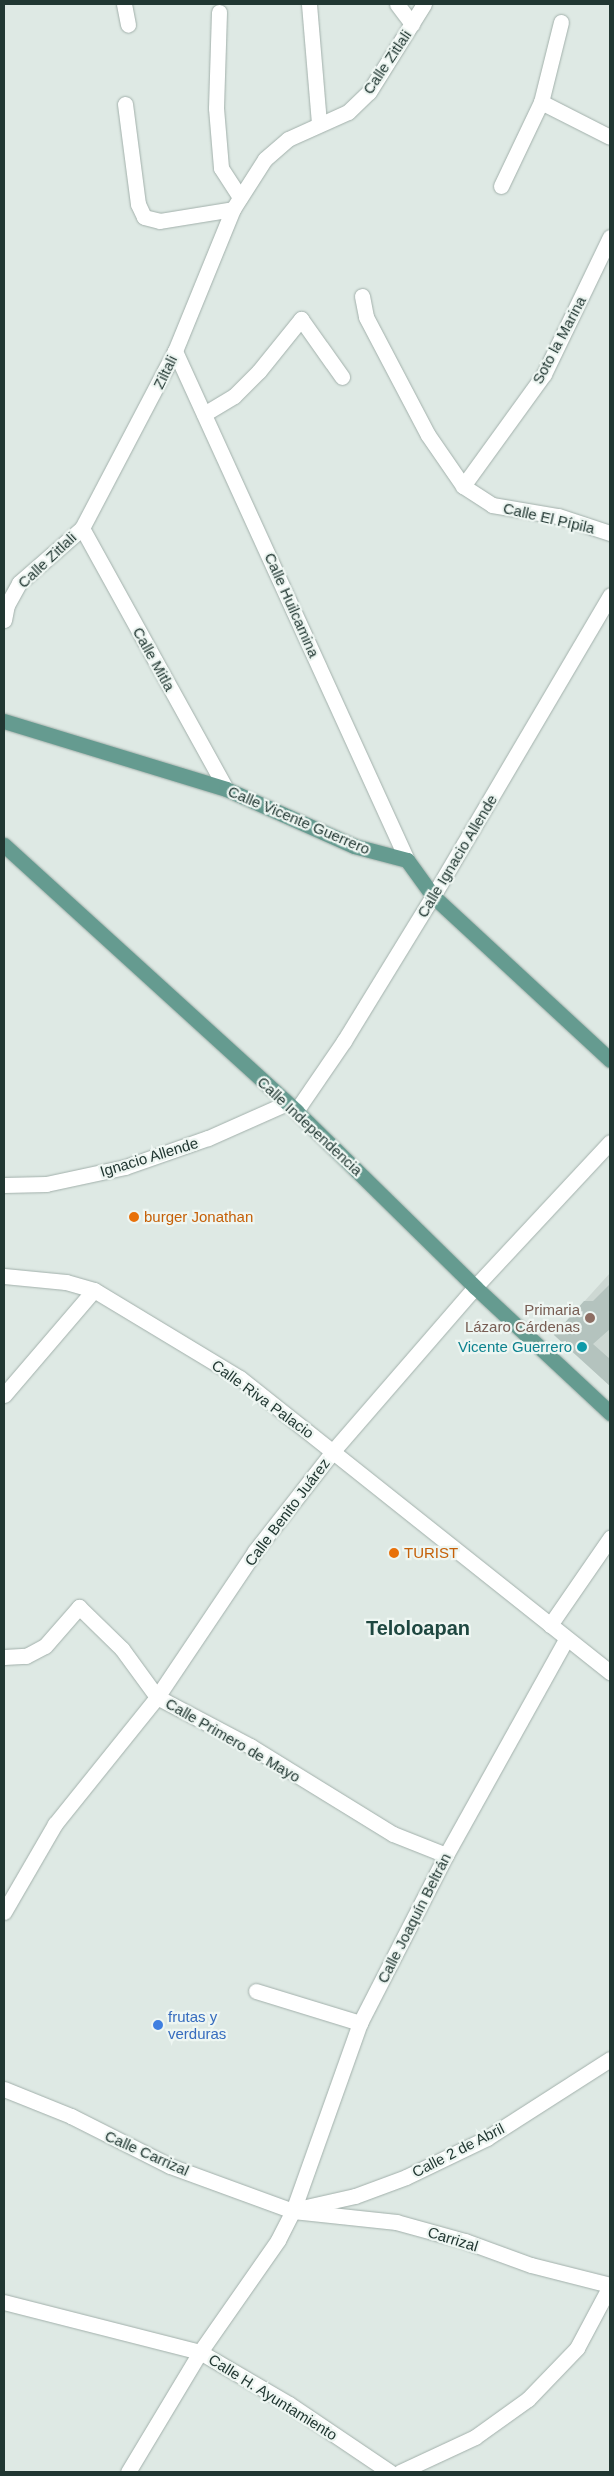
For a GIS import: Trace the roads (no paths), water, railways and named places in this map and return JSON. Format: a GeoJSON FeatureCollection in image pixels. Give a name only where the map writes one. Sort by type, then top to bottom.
{"type":"FeatureCollection","features":[{"type":"Feature","properties":{"kind":"main road","name":"Calle Vicente Guerrero"},"geometry":{"type":"LineString","coordinates":[[4,721],[226,789],[354,846],[407,860]]}},
{"type":"Feature","properties":{"kind":"main road","name":"Calle Independencia"},"geometry":{"type":"LineString","coordinates":[[4,845],[292,1107],[474,1287],[610,1413]]}},
{"type":"Feature","properties":{"kind":"main road"},"geometry":{"type":"LineString","coordinates":[[407,860],[433,896],[610,1060]]}},
{"type":"Feature","properties":{"kind":"street"},"geometry":{"type":"LineString","coordinates":[[124,4],[128,25]]}},
{"type":"Feature","properties":{"kind":"street"},"geometry":{"type":"LineString","coordinates":[[309,4],[319,123]]}},
{"type":"Feature","properties":{"kind":"street"},"geometry":{"type":"LineString","coordinates":[[397,4],[412,24]]}},
{"type":"Feature","properties":{"kind":"street","name":"Calle Zitlali"},"geometry":{"type":"LineString","coordinates":[[237,203],[264,159],[288,139],[319,123],[348,112],[369,92],[424,4]]}},
{"type":"Feature","properties":{"kind":"street"},"geometry":{"type":"LineString","coordinates":[[125,104],[138,204],[144,217],[160,221],[237,203],[221,168],[216,108],[220,12]]}},
{"type":"Feature","properties":{"kind":"street"},"geometry":{"type":"LineString","coordinates":[[501,186],[541,102],[561,22]]}},
{"type":"Feature","properties":{"kind":"street"},"geometry":{"type":"LineString","coordinates":[[541,102],[610,137]]}},
{"type":"Feature","properties":{"kind":"street","name":"Ziltali"},"geometry":{"type":"LineString","coordinates":[[82,528],[175,351],[237,203]]}},
{"type":"Feature","properties":{"kind":"street","name":"Soto la Marina"},"geometry":{"type":"LineString","coordinates":[[463,486],[544,374],[610,237]]}},
{"type":"Feature","properties":{"kind":"street"},"geometry":{"type":"LineString","coordinates":[[362,296],[366,317],[428,435],[463,486]]}},
{"type":"Feature","properties":{"kind":"street"},"geometry":{"type":"LineString","coordinates":[[204,414],[234,396],[259,371],[301,320],[342,377]]}},
{"type":"Feature","properties":{"kind":"street","name":"Calle Huilcamina"},"geometry":{"type":"LineString","coordinates":[[175,351],[407,860]]}},
{"type":"Feature","properties":{"kind":"street","name":"Calle El Pípila"},"geometry":{"type":"LineString","coordinates":[[463,486],[492,505],[558,516],[610,532]]}},
{"type":"Feature","properties":{"kind":"street","name":"Calle Zitlali"},"geometry":{"type":"LineString","coordinates":[[4,620],[7,605],[19,583],[82,528]]}},
{"type":"Feature","properties":{"kind":"street","name":"Calle Mitla"},"geometry":{"type":"LineString","coordinates":[[82,528],[226,789]]}},
{"type":"Feature","properties":{"kind":"street","name":"Calle Ignacio Allende"},"geometry":{"type":"LineString","coordinates":[[292,1107],[344,1041],[433,896],[610,595]]}},
{"type":"Feature","properties":{"kind":"street","name":"Ignacio Allende"},"geometry":{"type":"LineString","coordinates":[[4,1185],[46,1184],[125,1167],[292,1107]]}},
{"type":"Feature","properties":{"kind":"street","name":"Calle Benito Juárez"},"geometry":{"type":"LineString","coordinates":[[4,1912],[56,1824],[158,1697],[255,1551],[333,1451],[474,1287],[610,1142]]}},
{"type":"Feature","properties":{"kind":"street","name":"Calle Riva Palacio"},"geometry":{"type":"LineString","coordinates":[[4,1276],[66,1282],[94,1290],[240,1378],[566,1639],[610,1672]]}},
{"type":"Feature","properties":{"kind":"street"},"geometry":{"type":"LineString","coordinates":[[4,1395],[94,1290]]}},
{"type":"Feature","properties":{"kind":"street"},"geometry":{"type":"LineString","coordinates":[[550,1625],[610,1538]]}},
{"type":"Feature","properties":{"kind":"street","name":"Calle Primero de Mayo"},"geometry":{"type":"LineString","coordinates":[[4,1657],[26,1656],[45,1646],[79,1606],[122,1649],[158,1697],[250,1746],[393,1834],[446,1855]]}},
{"type":"Feature","properties":{"kind":"street","name":"Calle Joaquín Beltrán"},"geometry":{"type":"LineString","coordinates":[[128,2472],[200,2352],[278,2240],[293,2211],[360,2023],[446,1855],[566,1639]]}},
{"type":"Feature","properties":{"kind":"street"},"geometry":{"type":"LineString","coordinates":[[256,1990],[360,2023]]}},
{"type":"Feature","properties":{"kind":"street","name":"Calle 2 de Abril"},"geometry":{"type":"LineString","coordinates":[[293,2211],[355,2196],[406,2177],[487,2138],[610,2059]]}},
{"type":"Feature","properties":{"kind":"street","name":"Calle Carrizal"},"geometry":{"type":"LineString","coordinates":[[4,2089],[71,2116],[170,2166],[293,2211]]}},
{"type":"Feature","properties":{"kind":"street","name":"Carrizal"},"geometry":{"type":"LineString","coordinates":[[293,2211],[396,2222],[465,2241],[531,2265],[610,2285]]}},
{"type":"Feature","properties":{"kind":"street"},"geometry":{"type":"LineString","coordinates":[[400,2472],[475,2437],[528,2399],[577,2348],[610,2285]]}},
{"type":"Feature","properties":{"kind":"street","name":"Calle H. Ayuntamiento"},"geometry":{"type":"LineString","coordinates":[[4,2302],[200,2352],[289,2404],[390,2472]]}},
{"type":"Feature","properties":{"kind":"place","name":"burger Jonathan"},"geometry":{"type":"Point","coordinates":[134,1217]}},
{"type":"Feature","properties":{"kind":"place","name":"Primaria Lázaro Cárdenas"},"geometry":{"type":"Point","coordinates":[590,1318]}},
{"type":"Feature","properties":{"kind":"place","name":"Vicente Guerrero"},"geometry":{"type":"Point","coordinates":[582,1347]}},
{"type":"Feature","properties":{"kind":"place","name":"TURIST"},"geometry":{"type":"Point","coordinates":[394,1553]}},
{"type":"Feature","properties":{"kind":"place","name":"frutas y verduras"},"geometry":{"type":"Point","coordinates":[158,2025]}},
{"type":"Feature","properties":{"kind":"district","name":"Teloloapan"},"geometry":{"type":"Point","coordinates":[418,1628]}}]}
